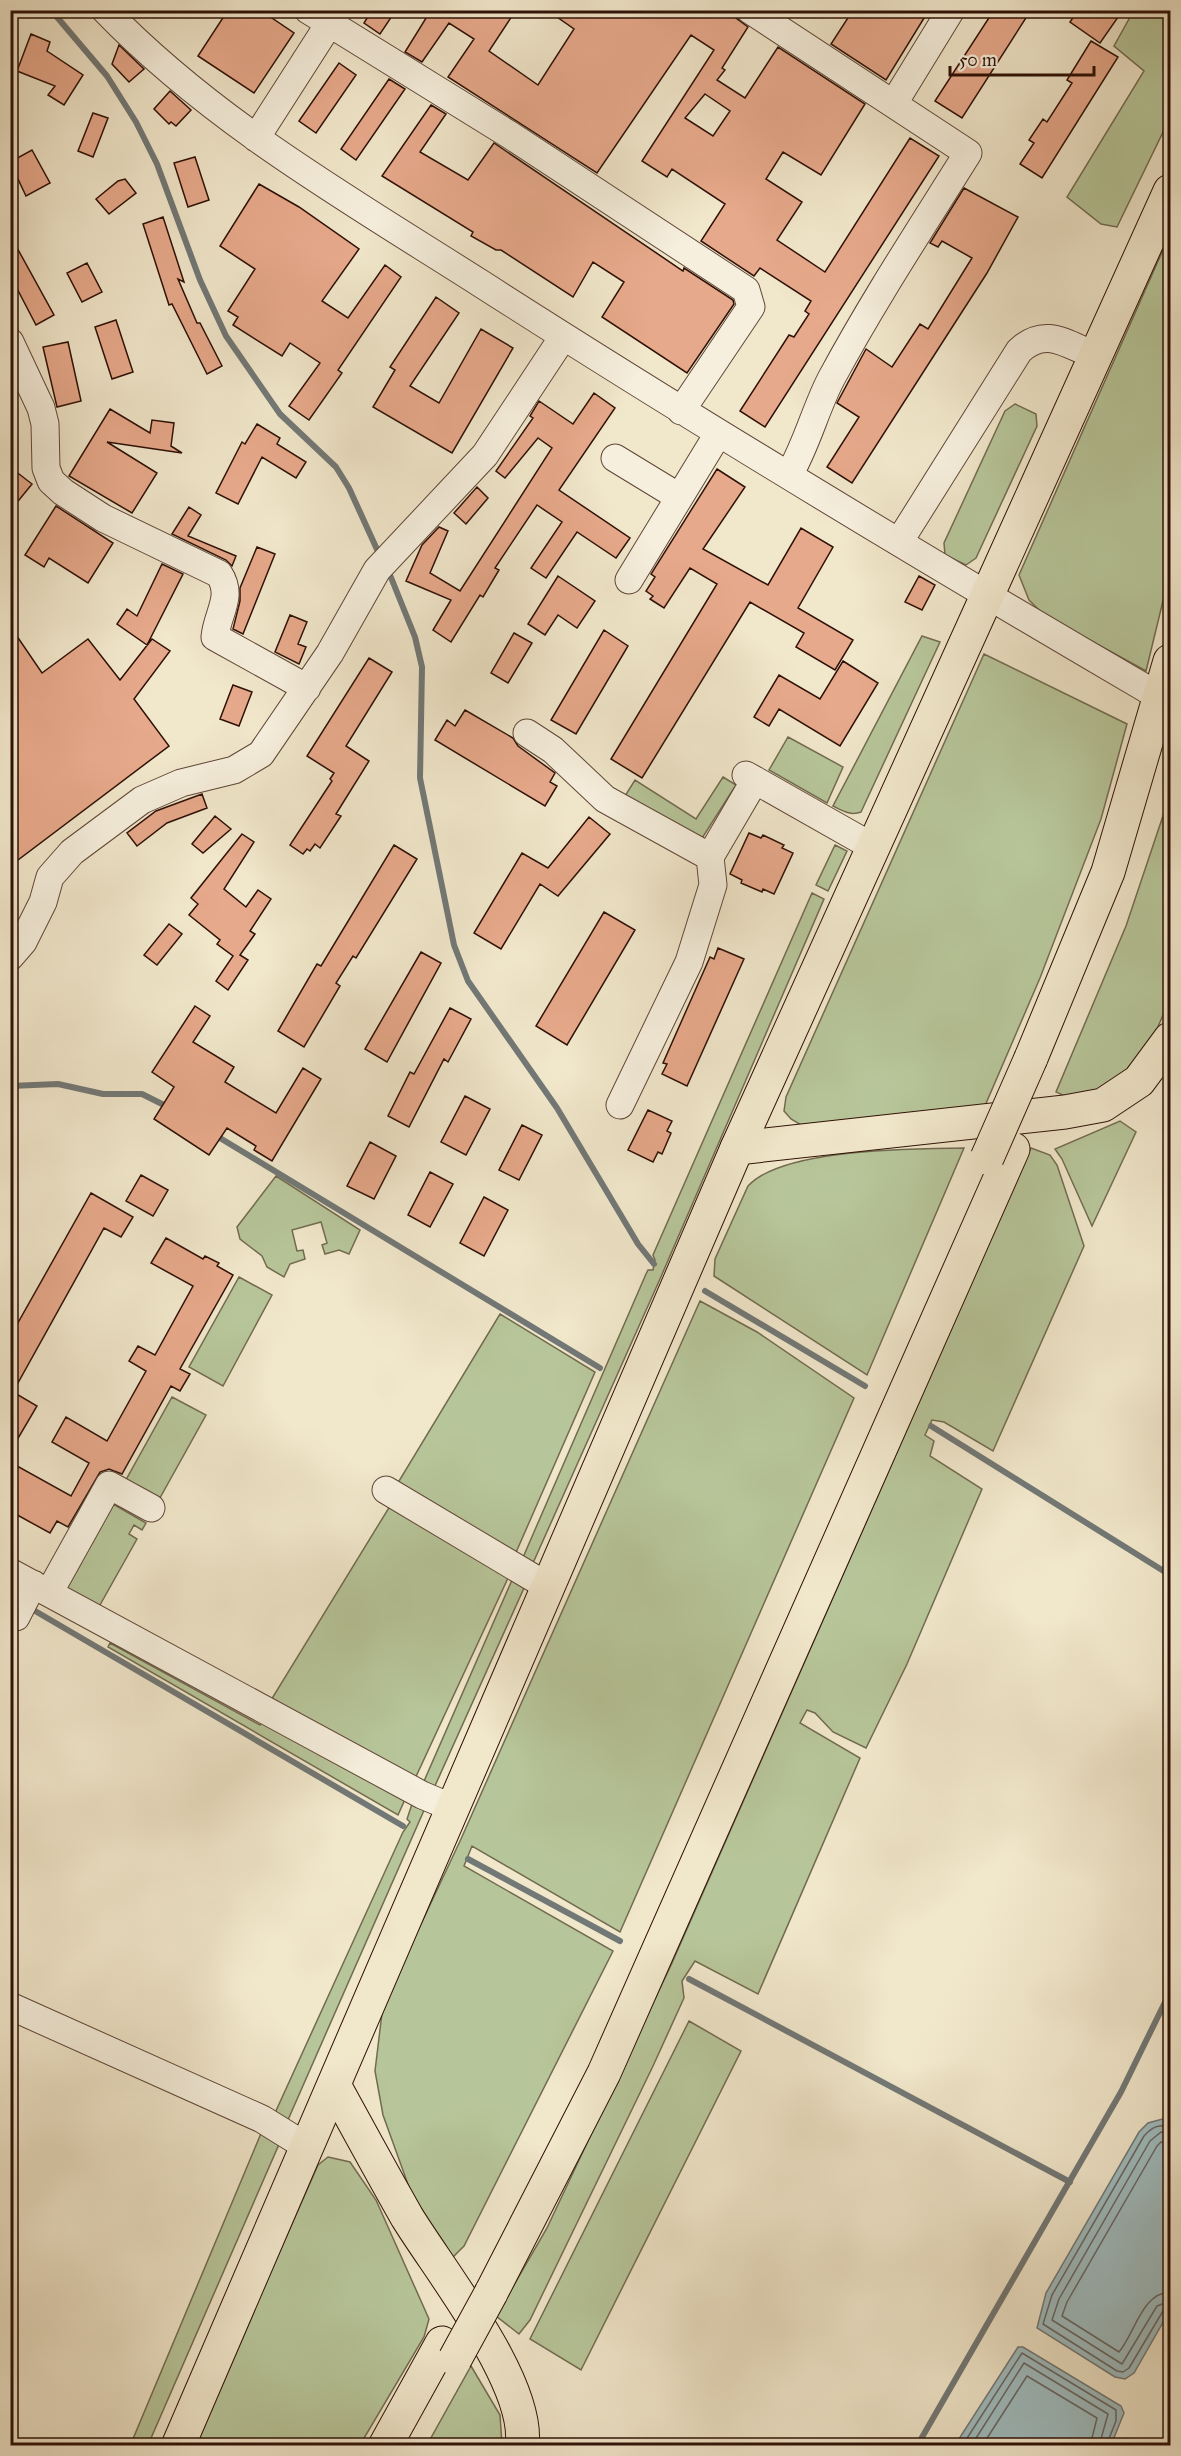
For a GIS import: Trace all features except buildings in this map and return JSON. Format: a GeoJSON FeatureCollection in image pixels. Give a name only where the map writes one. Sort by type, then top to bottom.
{"type":"FeatureCollection","features":[{"type":"Feature","properties":{"kind":"main road"},"geometry":{"type":"LineString","coordinates":[[178,2445],[737,1148],[1170,191]]}},
{"type":"Feature","properties":{"kind":"main road"},"geometry":{"type":"LineString","coordinates":[[1043,1055],[1108,872],[1170,661]]}},
{"type":"Feature","properties":{"kind":"main road"},"geometry":{"type":"LineString","coordinates":[[406,2445],[449,2351],[484,2286],[579,2081],[1043,1055],[1127,875],[1170,740]]}},
{"type":"Feature","properties":{"kind":"main road"},"geometry":{"type":"LineString","coordinates":[[737,1148],[1065,1112],[1103,1105],[1139,1081],[1170,1039]]}},
{"type":"Feature","properties":{"kind":"main road"},"geometry":{"type":"LineString","coordinates":[[334,2085],[408,2217],[504,2369],[520,2416],[522,2445]]}},
{"type":"Feature","properties":{"kind":"main road"},"geometry":{"type":"LineString","coordinates":[[385,2445],[449,2351]]}},
{"type":"Feature","properties":{"kind":"street"},"geometry":{"type":"LineString","coordinates":[[105,10],[133,40],[189,88],[256,138],[563,337],[718,434],[1150,691]]}},
{"type":"Feature","properties":{"kind":"street"},"geometry":{"type":"LineString","coordinates":[[750,10],[968,153],[870,308],[819,402],[803,452],[789,475]]}},
{"type":"Feature","properties":{"kind":"street"},"geometry":{"type":"LineString","coordinates":[[894,103],[951,10]]}},
{"type":"Feature","properties":{"kind":"street"},"geometry":{"type":"LineString","coordinates":[[256,138],[325,14],[746,290],[751,307],[681,411]]}},
{"type":"Feature","properties":{"kind":"street"},"geometry":{"type":"LineString","coordinates":[[899,542],[1019,351],[1030,340],[1045,336],[1096,356]]}},
{"type":"Feature","properties":{"kind":"street"},"geometry":{"type":"LineString","coordinates":[[10,957],[23,942],[43,902],[50,877],[72,852],[142,800],[181,783],[234,771],[261,754],[307,688],[383,564],[484,455],[563,337]]}},
{"type":"Feature","properties":{"kind":"street"},"geometry":{"type":"LineString","coordinates":[[10,342],[41,408],[45,424],[46,468],[51,481],[63,492],[103,518],[219,574],[225,583],[227,596],[216,627],[215,637],[307,688]]}},
{"type":"Feature","properties":{"kind":"street"},"geometry":{"type":"LineString","coordinates":[[628,580],[718,434]]}},
{"type":"Feature","properties":{"kind":"street"},"geometry":{"type":"LineString","coordinates":[[615,458],[679,497]]}},
{"type":"Feature","properties":{"kind":"street"},"geometry":{"type":"LineString","coordinates":[[527,733],[553,750],[605,799],[710,856]]}},
{"type":"Feature","properties":{"kind":"street"},"geometry":{"type":"LineString","coordinates":[[620,1105],[689,962],[713,885],[710,856],[751,778],[873,847]]}},
{"type":"Feature","properties":{"kind":"street"},"geometry":{"type":"LineString","coordinates":[[151,1508],[109,1485],[26,1596],[453,1808]]}},
{"type":"Feature","properties":{"kind":"street"},"geometry":{"type":"LineString","coordinates":[[386,1490],[547,1586]]}},
{"type":"Feature","properties":{"kind":"street"},"geometry":{"type":"LineString","coordinates":[[10,2006],[262,2119],[307,2147]]}},
{"type":"Feature","properties":{"kind":"green space"},"geometry":{"type":"Polygon","coordinates":[[[1134,10],[1170,11],[1170,108],[1165,128],[1117,227],[1101,224],[1067,197],[1144,71],[1114,46],[1134,10]]]}},
{"type":"Feature","properties":{"kind":"green space"},"geometry":{"type":"Polygon","coordinates":[[[1170,234],[1170,572],[1146,671],[1044,615],[1029,600],[1019,575],[1170,234]]]}},
{"type":"Feature","properties":{"kind":"green space"},"geometry":{"type":"Polygon","coordinates":[[[1015,404],[1036,414],[1037,426],[976,558],[966,565],[945,555],[944,543],[1005,411],[1015,404]]]}},
{"type":"Feature","properties":{"kind":"green space"},"geometry":{"type":"Polygon","coordinates":[[[922,636],[940,642],[861,812],[850,813],[840,810],[833,806],[922,636]]]}},
{"type":"Feature","properties":{"kind":"green space"},"geometry":{"type":"Polygon","coordinates":[[[984,654],[1127,724],[1101,819],[1040,978],[984,1108],[806,1128],[791,1119],[784,1111],[786,1097],[984,654]]]}},
{"type":"Feature","properties":{"kind":"green space"},"geometry":{"type":"Polygon","coordinates":[[[788,737],[843,767],[827,803],[769,770],[788,737]]]}},
{"type":"Feature","properties":{"kind":"green space"},"geometry":{"type":"Polygon","coordinates":[[[723,777],[736,785],[699,843],[625,796],[635,780],[696,819],[723,777]]]}},
{"type":"Feature","properties":{"kind":"green space"},"geometry":{"type":"Polygon","coordinates":[[[1170,795],[1170,999],[1147,1052],[1124,1076],[1095,1093],[1073,1100],[1056,1092],[1126,926],[1170,795]]]}},
{"type":"Feature","properties":{"kind":"green space"},"geometry":{"type":"Polygon","coordinates":[[[835,845],[847,851],[828,891],[816,885],[835,845]]]}},
{"type":"Feature","properties":{"kind":"green space"},"geometry":{"type":"Polygon","coordinates":[[[812,893],[824,899],[660,1279],[533,1563],[521,1562],[646,1274],[648,1270],[653,1270],[655,1260],[653,1255],[812,893]]]}},
{"type":"Feature","properties":{"kind":"green space"},"geometry":{"type":"Polygon","coordinates":[[[1120,1121],[1136,1132],[1092,1226],[1062,1159],[1055,1149],[1120,1121]]]}},
{"type":"Feature","properties":{"kind":"green space"},"geometry":{"type":"Polygon","coordinates":[[[964,1148],[867,1375],[714,1276],[715,1259],[748,1186],[765,1173],[789,1164],[850,1153],[964,1148]]]}},
{"type":"Feature","properties":{"kind":"green space"},"geometry":{"type":"Polygon","coordinates":[[[1031,1148],[1050,1155],[1057,1165],[1084,1246],[993,1451],[944,1422],[932,1420],[925,1435],[934,1441],[930,1456],[982,1489],[907,1664],[866,1748],[833,1732],[815,1713],[807,1710],[800,1723],[860,1758],[758,1994],[695,1961],[682,1981],[684,1998],[653,2066],[530,2320],[519,2334],[496,2316],[547,2228],[672,1963],[1031,1148]]]}},
{"type":"Feature","properties":{"kind":"green space"},"geometry":{"type":"Polygon","coordinates":[[[276,1176],[360,1230],[349,1254],[339,1250],[325,1254],[322,1245],[327,1243],[321,1222],[292,1230],[297,1251],[303,1250],[305,1259],[290,1264],[284,1277],[267,1267],[262,1256],[240,1239],[237,1227],[276,1176]]]}},
{"type":"Feature","properties":{"kind":"green space"},"geometry":{"type":"Polygon","coordinates":[[[239,1277],[272,1295],[223,1386],[189,1367],[239,1277]]]}},
{"type":"Feature","properties":{"kind":"green space"},"geometry":{"type":"Polygon","coordinates":[[[700,1301],[757,1332],[854,1398],[620,1932],[472,1846],[464,1866],[613,1951],[464,2246],[451,2259],[414,2201],[383,2115],[375,2071],[383,2005],[461,1839],[700,1301]]]}},
{"type":"Feature","properties":{"kind":"green space"},"geometry":{"type":"Polygon","coordinates":[[[500,1314],[595,1372],[514,1557],[396,1486],[500,1314]]]}},
{"type":"Feature","properties":{"kind":"green space"},"geometry":{"type":"Polygon","coordinates":[[[172,1397],[206,1415],[156,1505],[122,1487],[172,1397]]]}},
{"type":"Feature","properties":{"kind":"green space"},"geometry":{"type":"Polygon","coordinates":[[[113,1504],[146,1523],[142,1530],[134,1525],[129,1534],[137,1539],[96,1612],[62,1592],[113,1504]]]}},
{"type":"Feature","properties":{"kind":"green space"},"geometry":{"type":"Polygon","coordinates":[[[390,1506],[508,1578],[413,1783],[268,1705],[390,1506]]]}},
{"type":"Feature","properties":{"kind":"green space"},"geometry":{"type":"Polygon","coordinates":[[[512,1580],[524,1588],[434,1788],[421,1788],[512,1580]]]}},
{"type":"Feature","properties":{"kind":"green space"},"geometry":{"type":"Polygon","coordinates":[[[110,1643],[260,1725],[264,1720],[406,1797],[398,1815],[108,1647],[110,1643]]]}},
{"type":"Feature","properties":{"kind":"green space"},"geometry":{"type":"Polygon","coordinates":[[[413,1801],[425,1808],[287,2122],[275,2113],[403,1832],[410,1822],[407,1819],[413,1801]]]}},
{"type":"Feature","properties":{"kind":"green space"},"geometry":{"type":"Polygon","coordinates":[[[689,2021],[741,2051],[581,2370],[530,2339],[689,2021]]]}},
{"type":"Feature","properties":{"kind":"green space"},"geometry":{"type":"Polygon","coordinates":[[[262,2131],[280,2142],[148,2445],[130,2446],[262,2131]]]}},
{"type":"Feature","properties":{"kind":"green space"},"geometry":{"type":"Polygon","coordinates":[[[328,2157],[350,2162],[376,2200],[429,2319],[424,2337],[360,2445],[194,2446],[318,2165],[328,2157]]]}},
{"type":"Feature","properties":{"kind":"green space"},"geometry":{"type":"Polygon","coordinates":[[[471,2366],[500,2415],[502,2445],[427,2445],[471,2366]]]}},
{"type":"Feature","properties":{"kind":"water"},"geometry":{"type":"Polygon","coordinates":[[[1166,2118],[1170,2122],[1170,2310],[1134,2373],[1125,2379],[1115,2377],[1037,2328],[1046,2293],[1139,2132],[1148,2123],[1166,2118]]]}},
{"type":"Feature","properties":{"kind":"water"},"geometry":{"type":"Polygon","coordinates":[[[1018,2347],[1023,2347],[1121,2406],[1124,2413],[1111,2445],[955,2445],[1018,2347]]]}},
{"type":"Feature","properties":{"kind":"waterway"},"geometry":{"type":"LineString","coordinates":[[51,10],[107,76],[136,122],[157,164],[200,280],[226,336],[280,414],[336,467],[349,488],[380,556]]}},
{"type":"Feature","properties":{"kind":"waterway"},"geometry":{"type":"LineString","coordinates":[[388,570],[415,637],[422,667],[420,778],[454,945],[468,981],[557,1108],[638,1244],[654,1264]]}},
{"type":"Feature","properties":{"kind":"waterway"},"geometry":{"type":"LineString","coordinates":[[10,1086],[58,1084],[103,1094],[142,1094],[170,1108]]}},
{"type":"Feature","properties":{"kind":"waterway"},"geometry":{"type":"LineString","coordinates":[[215,1135],[600,1368]]}},
{"type":"Feature","properties":{"kind":"waterway"},"geometry":{"type":"LineString","coordinates":[[705,1291],[865,1386]]}},
{"type":"Feature","properties":{"kind":"waterway"},"geometry":{"type":"LineString","coordinates":[[931,1426],[1170,1575]]}},
{"type":"Feature","properties":{"kind":"waterway"},"geometry":{"type":"LineString","coordinates":[[30,1608],[403,1826]]}},
{"type":"Feature","properties":{"kind":"waterway"},"geometry":{"type":"LineString","coordinates":[[468,1859],[620,1941]]}},
{"type":"Feature","properties":{"kind":"waterway"},"geometry":{"type":"LineString","coordinates":[[689,1979],[1070,2182]]}},
{"type":"Feature","properties":{"kind":"waterway"},"geometry":{"type":"LineString","coordinates":[[917,2446],[1121,2092],[1170,1992]]}}]}
